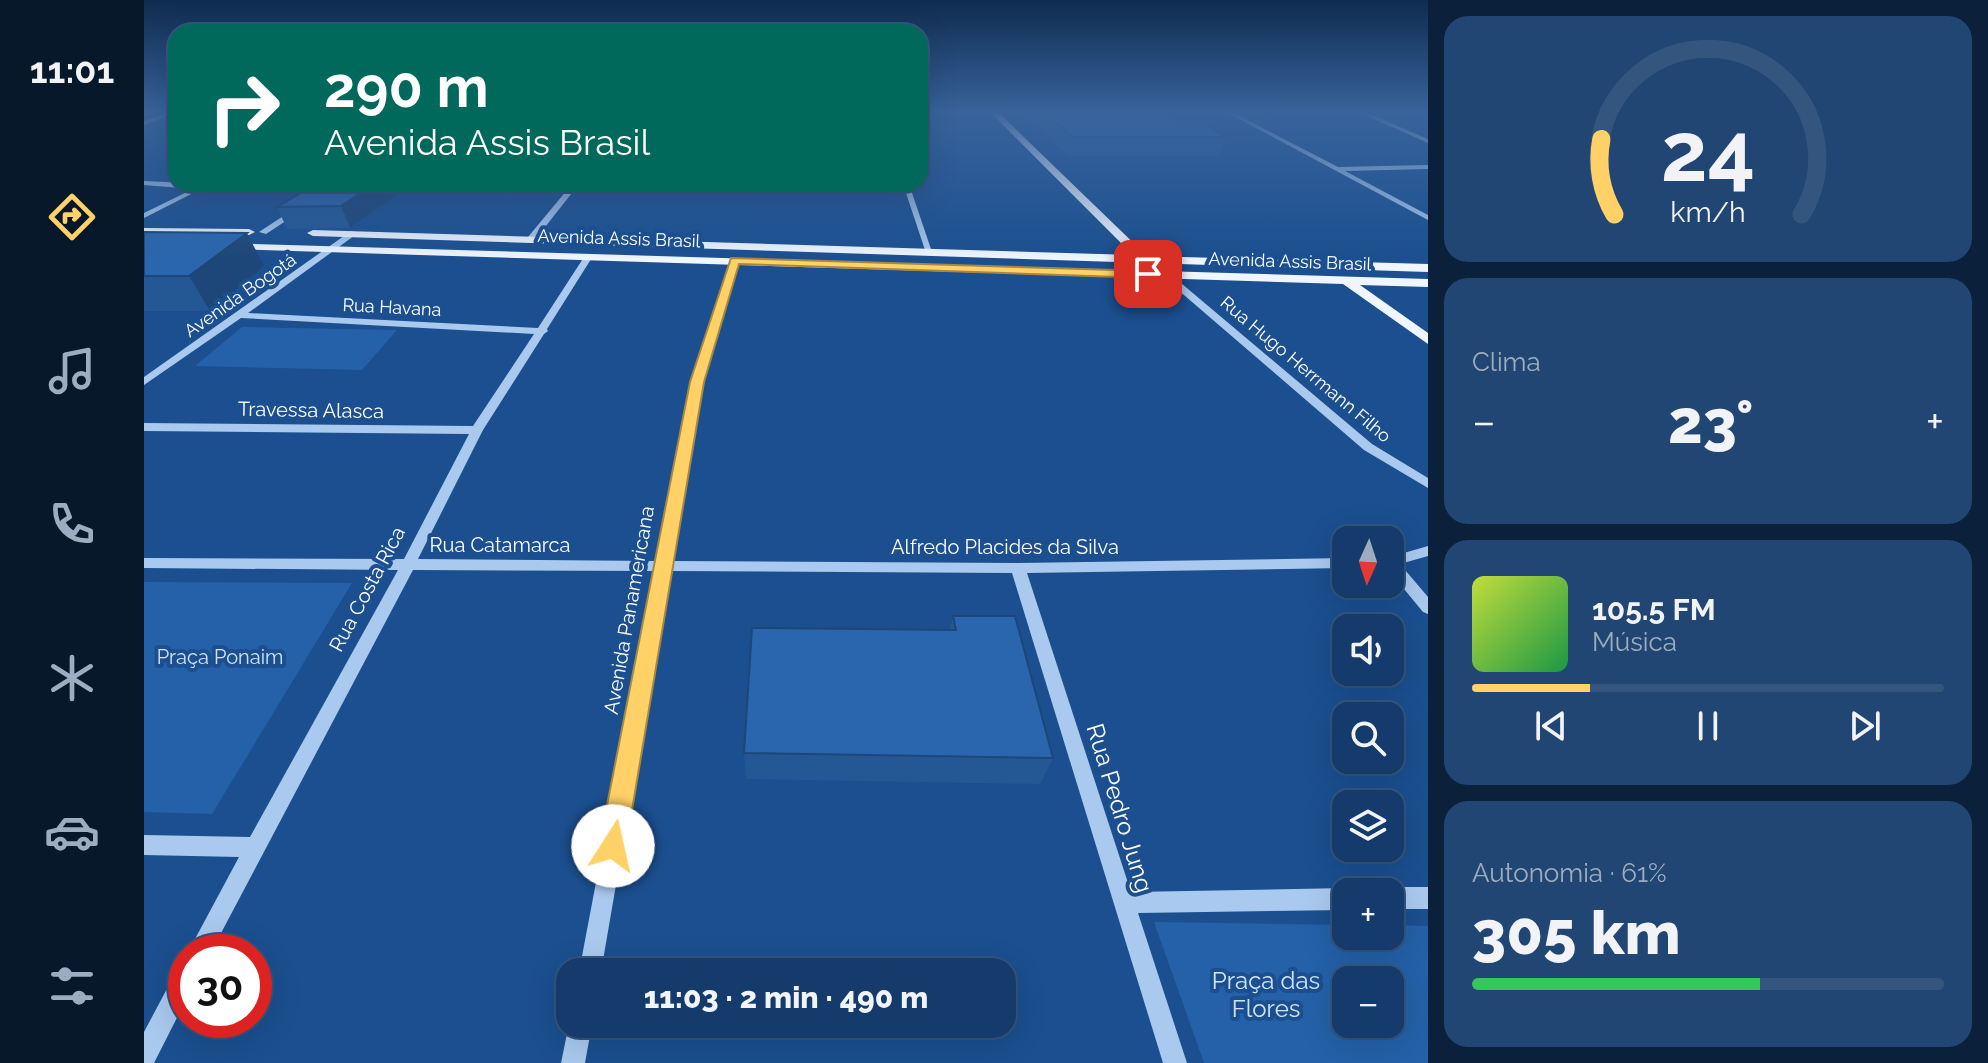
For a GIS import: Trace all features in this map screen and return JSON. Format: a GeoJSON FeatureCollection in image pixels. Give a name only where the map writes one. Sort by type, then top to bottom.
{"type":"FeatureCollection","features":[{"type":"Feature","properties":{"kind":"main road"},"geometry":{"type":"LineString","coordinates":[[1044,162],[1144,260],[1166,275]]}},
{"type":"Feature","properties":{"kind":"main road","name":"Avenida Assis Brasil"},"geometry":{"type":"LineString","coordinates":[[144,231],[354,233],[1428,268]]}},
{"type":"Feature","properties":{"kind":"main road","name":"Avenida Assis Brasil"},"geometry":{"type":"LineString","coordinates":[[144,245],[338,247],[1428,283]]}},
{"type":"Feature","properties":{"kind":"main road"},"geometry":{"type":"LineString","coordinates":[[1347,281],[1428,340]]}},
{"type":"Feature","properties":{"kind":"street"},"geometry":{"type":"LineString","coordinates":[[1323,162],[1428,218]]}},
{"type":"Feature","properties":{"kind":"street"},"geometry":{"type":"LineString","coordinates":[[1337,169],[1428,167]]}},
{"type":"Feature","properties":{"kind":"street"},"geometry":{"type":"LineString","coordinates":[[144,183],[168,184]]}},
{"type":"Feature","properties":{"kind":"street"},"geometry":{"type":"LineString","coordinates":[[144,207],[175,192]]}},
{"type":"Feature","properties":{"kind":"street"},"geometry":{"type":"LineString","coordinates":[[144,216],[192,192]]}},
{"type":"Feature","properties":{"kind":"street"},"geometry":{"type":"LineString","coordinates":[[531,239],[569,192]]}},
{"type":"Feature","properties":{"kind":"street"},"geometry":{"type":"LineString","coordinates":[[909,192],[930,253]]}},
{"type":"Feature","properties":{"kind":"street"},"geometry":{"type":"LineString","coordinates":[[263,232],[303,208]]}},
{"type":"Feature","properties":{"kind":"street","name":"Avenida Bogotá"},"geometry":{"type":"LineString","coordinates":[[144,382],[354,233]]}},
{"type":"Feature","properties":{"kind":"street","name":"Rua Costa Rica"},"geometry":{"type":"LineString","coordinates":[[208,934],[408,565],[477,430],[589,256]]}},
{"type":"Feature","properties":{"kind":"street","name":"Avenida Panamericana"},"geometry":{"type":"LineString","coordinates":[[593,958],[697,382],[735,261]]}},
{"type":"Feature","properties":{"kind":"street","name":"Rua Hugo Herrmann Filho"},"geometry":{"type":"LineString","coordinates":[[1166,275],[1368,447],[1428,484]]}},
{"type":"Feature","properties":{"kind":"street","name":"Rua Havana"},"geometry":{"type":"LineString","coordinates":[[240,315],[543,331]]}},
{"type":"Feature","properties":{"kind":"street","name":"Travessa Alasca"},"geometry":{"type":"LineString","coordinates":[[144,427],[477,430]]}},
{"type":"Feature","properties":{"kind":"street"},"geometry":{"type":"LineString","coordinates":[[1404,558],[1428,551]]}},
{"type":"Feature","properties":{"kind":"street","name":"Rua Catamarca"},"geometry":{"type":"LineString","coordinates":[[144,563],[663,567]]}},
{"type":"Feature","properties":{"kind":"street","name":"Alfredo Placides da Silva"},"geometry":{"type":"LineString","coordinates":[[663,567],[1018,568],[1332,563]]}},
{"type":"Feature","properties":{"kind":"street","name":"Rua Pedro Jung"},"geometry":{"type":"LineString","coordinates":[[1018,568],[1175,1063]]}},
{"type":"Feature","properties":{"kind":"street"},"geometry":{"type":"LineString","coordinates":[[1404,579],[1428,608]]}},
{"type":"Feature","properties":{"kind":"street"},"geometry":{"type":"LineString","coordinates":[[144,845],[254,847]]}},
{"type":"Feature","properties":{"kind":"street"},"geometry":{"type":"LineString","coordinates":[[1404,898],[1428,898]]}},
{"type":"Feature","properties":{"kind":"street"},"geometry":{"type":"LineString","coordinates":[[1123,903],[1332,899]]}},
{"type":"Feature","properties":{"kind":"street"},"geometry":{"type":"LineString","coordinates":[[144,1057],[168,1011]]}},
{"type":"Feature","properties":{"kind":"street"},"geometry":{"type":"LineString","coordinates":[[573,1063],[577,1038]]}},
{"type":"Feature","properties":{"kind":"green space"},"geometry":{"type":"Polygon","coordinates":[[[242,327],[397,330],[362,370],[195,366],[242,327]]]}},
{"type":"Feature","properties":{"kind":"green space","name":"Praça Ponaim"},"geometry":{"type":"Polygon","coordinates":[[[144,582],[352,583],[212,814],[144,812],[144,582]]]}},
{"type":"Feature","properties":{"kind":"green space","name":"Praça das Flores"},"geometry":{"type":"Polygon","coordinates":[[[1154,922],[1332,925],[1332,950],[1404,950],[1404,925],[1428,926],[1428,1063],[1204,1063],[1154,922]]]}},
{"type":"Feature","properties":{"kind":"building"},"geometry":{"type":"Polygon","coordinates":[[[302,192],[362,192],[341,206],[277,207],[302,192]]]}},
{"type":"Feature","properties":{"kind":"building"},"geometry":{"type":"Polygon","coordinates":[[[144,232],[247,233],[189,276],[144,276],[144,232]]]}},
{"type":"Feature","properties":{"kind":"building"},"geometry":{"type":"Polygon","coordinates":[[[953,616],[1015,616],[1053,758],[744,753],[752,628],[956,630],[953,616]]]}},
{"type":"Feature","properties":{"kind":"route"},"geometry":{"type":"LineString","coordinates":[[613,846],[697,382],[735,261],[1148,274]]}}]}
